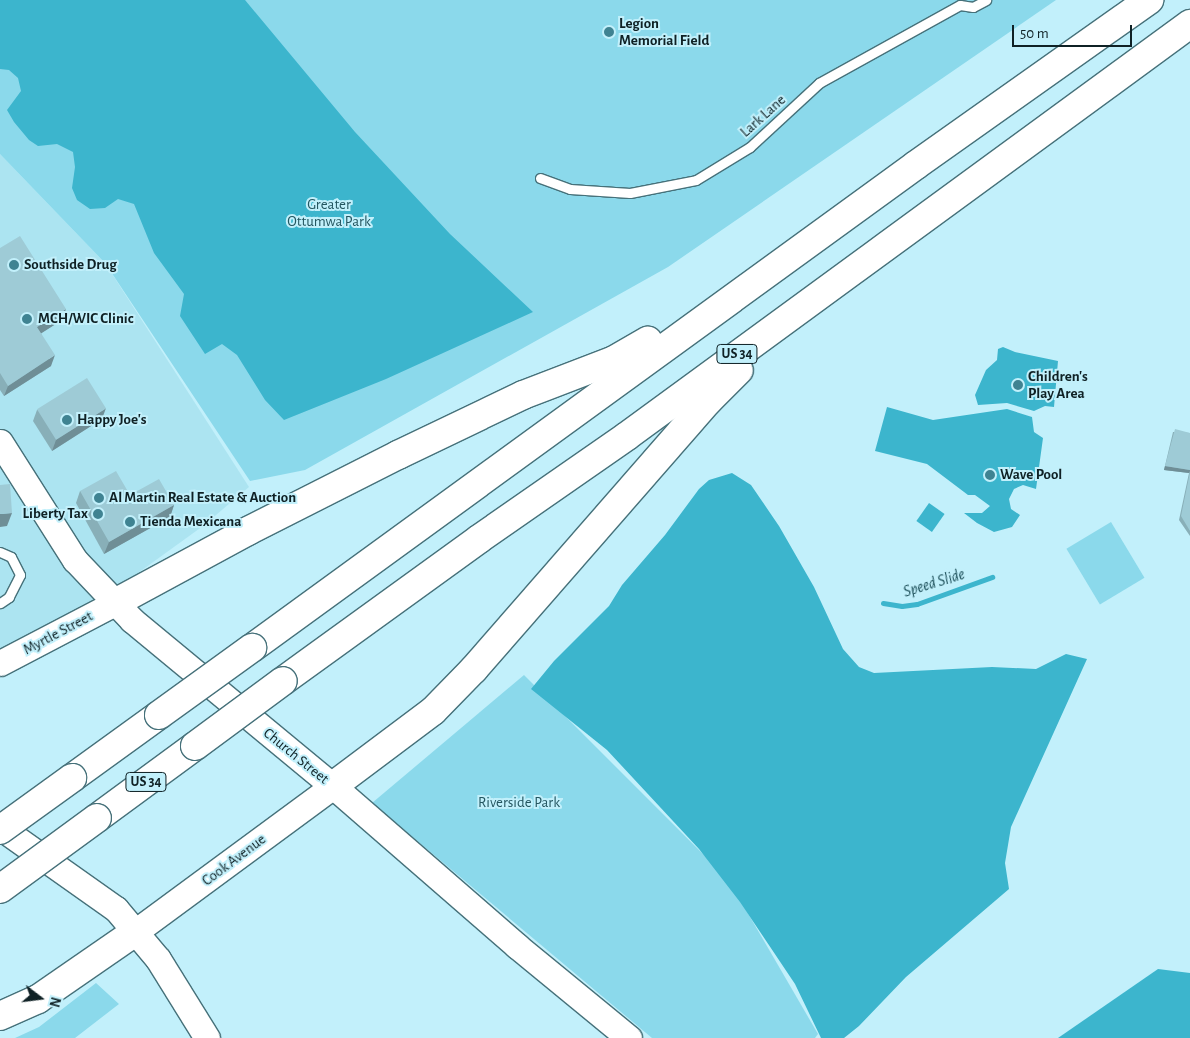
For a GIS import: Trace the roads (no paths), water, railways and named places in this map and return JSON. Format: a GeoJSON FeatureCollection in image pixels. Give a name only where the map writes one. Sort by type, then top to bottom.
{"type":"FeatureCollection","features":[{"type":"Feature","properties":{"kind":"highway"},"geometry":{"type":"LineString","coordinates":[[0,828],[252,648],[781,263],[1149,0]]}},
{"type":"Feature","properties":{"kind":"highway","name":"US 34"},"geometry":{"type":"LineString","coordinates":[[0,889],[479,539],[627,436],[799,308],[1190,24]]}},
{"type":"Feature","properties":{"kind":"highway"},"geometry":{"type":"LineString","coordinates":[[115,603],[248,531],[416,446],[523,395],[614,360],[781,263]]}},
{"type":"Feature","properties":{"kind":"highway"},"geometry":{"type":"LineString","coordinates":[[333,786],[433,711],[474,669],[709,400],[799,308]]}},
{"type":"Feature","properties":{"kind":"highway"},"geometry":{"type":"LineString","coordinates":[[0,1016],[38,999],[135,932]]}},
{"type":"Feature","properties":{"kind":"main road","name":"Church Street"},"geometry":{"type":"LineString","coordinates":[[0,442],[75,560],[132,620],[333,786],[517,946],[629,1038]]}},
{"type":"Feature","properties":{"kind":"main road","name":"Myrtle Street"},"geometry":{"type":"LineString","coordinates":[[0,663],[115,603]]}},
{"type":"Feature","properties":{"kind":"main road","name":"Cook Avenue"},"geometry":{"type":"LineString","coordinates":[[135,932],[333,786]]}},
{"type":"Feature","properties":{"kind":"main road"},"geometry":{"type":"LineString","coordinates":[[0,828],[116,909],[158,959],[207,1038]]}},
{"type":"Feature","properties":{"kind":"lane","name":"Lark Lane"},"geometry":{"type":"LineString","coordinates":[[540,178],[570,189],[630,193],[696,180],[750,147],[818,83],[960,5],[973,7],[986,0]]}},
{"type":"Feature","properties":{"kind":"lane"},"geometry":{"type":"LineString","coordinates":[[0,552],[11,557],[20,575],[9,597],[0,603]]}},
{"type":"Feature","properties":{"kind":"waterway","name":"Speed Slide"},"geometry":{"type":"LineString","coordinates":[[883,603],[902,606],[917,604],[992,577]]}},
{"type":"Feature","properties":{"kind":"place","name":"Legion Memorial Field"},"geometry":{"type":"Point","coordinates":[609,32]}},
{"type":"Feature","properties":{"kind":"place","name":"Southside Drug"},"geometry":{"type":"Point","coordinates":[14,265]}},
{"type":"Feature","properties":{"kind":"place","name":"MCH/WIC Clinic"},"geometry":{"type":"Point","coordinates":[27,319]}},
{"type":"Feature","properties":{"kind":"place","name":"Children's Play Area"},"geometry":{"type":"Point","coordinates":[1018,385]}},
{"type":"Feature","properties":{"kind":"place","name":"Happy Joe's"},"geometry":{"type":"Point","coordinates":[67,420]}},
{"type":"Feature","properties":{"kind":"place","name":"Wave Pool"},"geometry":{"type":"Point","coordinates":[990,475]}},
{"type":"Feature","properties":{"kind":"place","name":"Al Martin Real Estate & Auction"},"geometry":{"type":"Point","coordinates":[99,498]}},
{"type":"Feature","properties":{"kind":"place","name":"Liberty Tax"},"geometry":{"type":"Point","coordinates":[98,514]}},
{"type":"Feature","properties":{"kind":"place","name":"Tienda Mexicana"},"geometry":{"type":"Point","coordinates":[130,522]}},
{"type":"Feature","properties":{"kind":"park label","name":"Greater Ottumwa Park"},"geometry":{"type":"Point","coordinates":[329,212]}},
{"type":"Feature","properties":{"kind":"park label","name":"Riverside Park"},"geometry":{"type":"Point","coordinates":[519,803]}}]}
